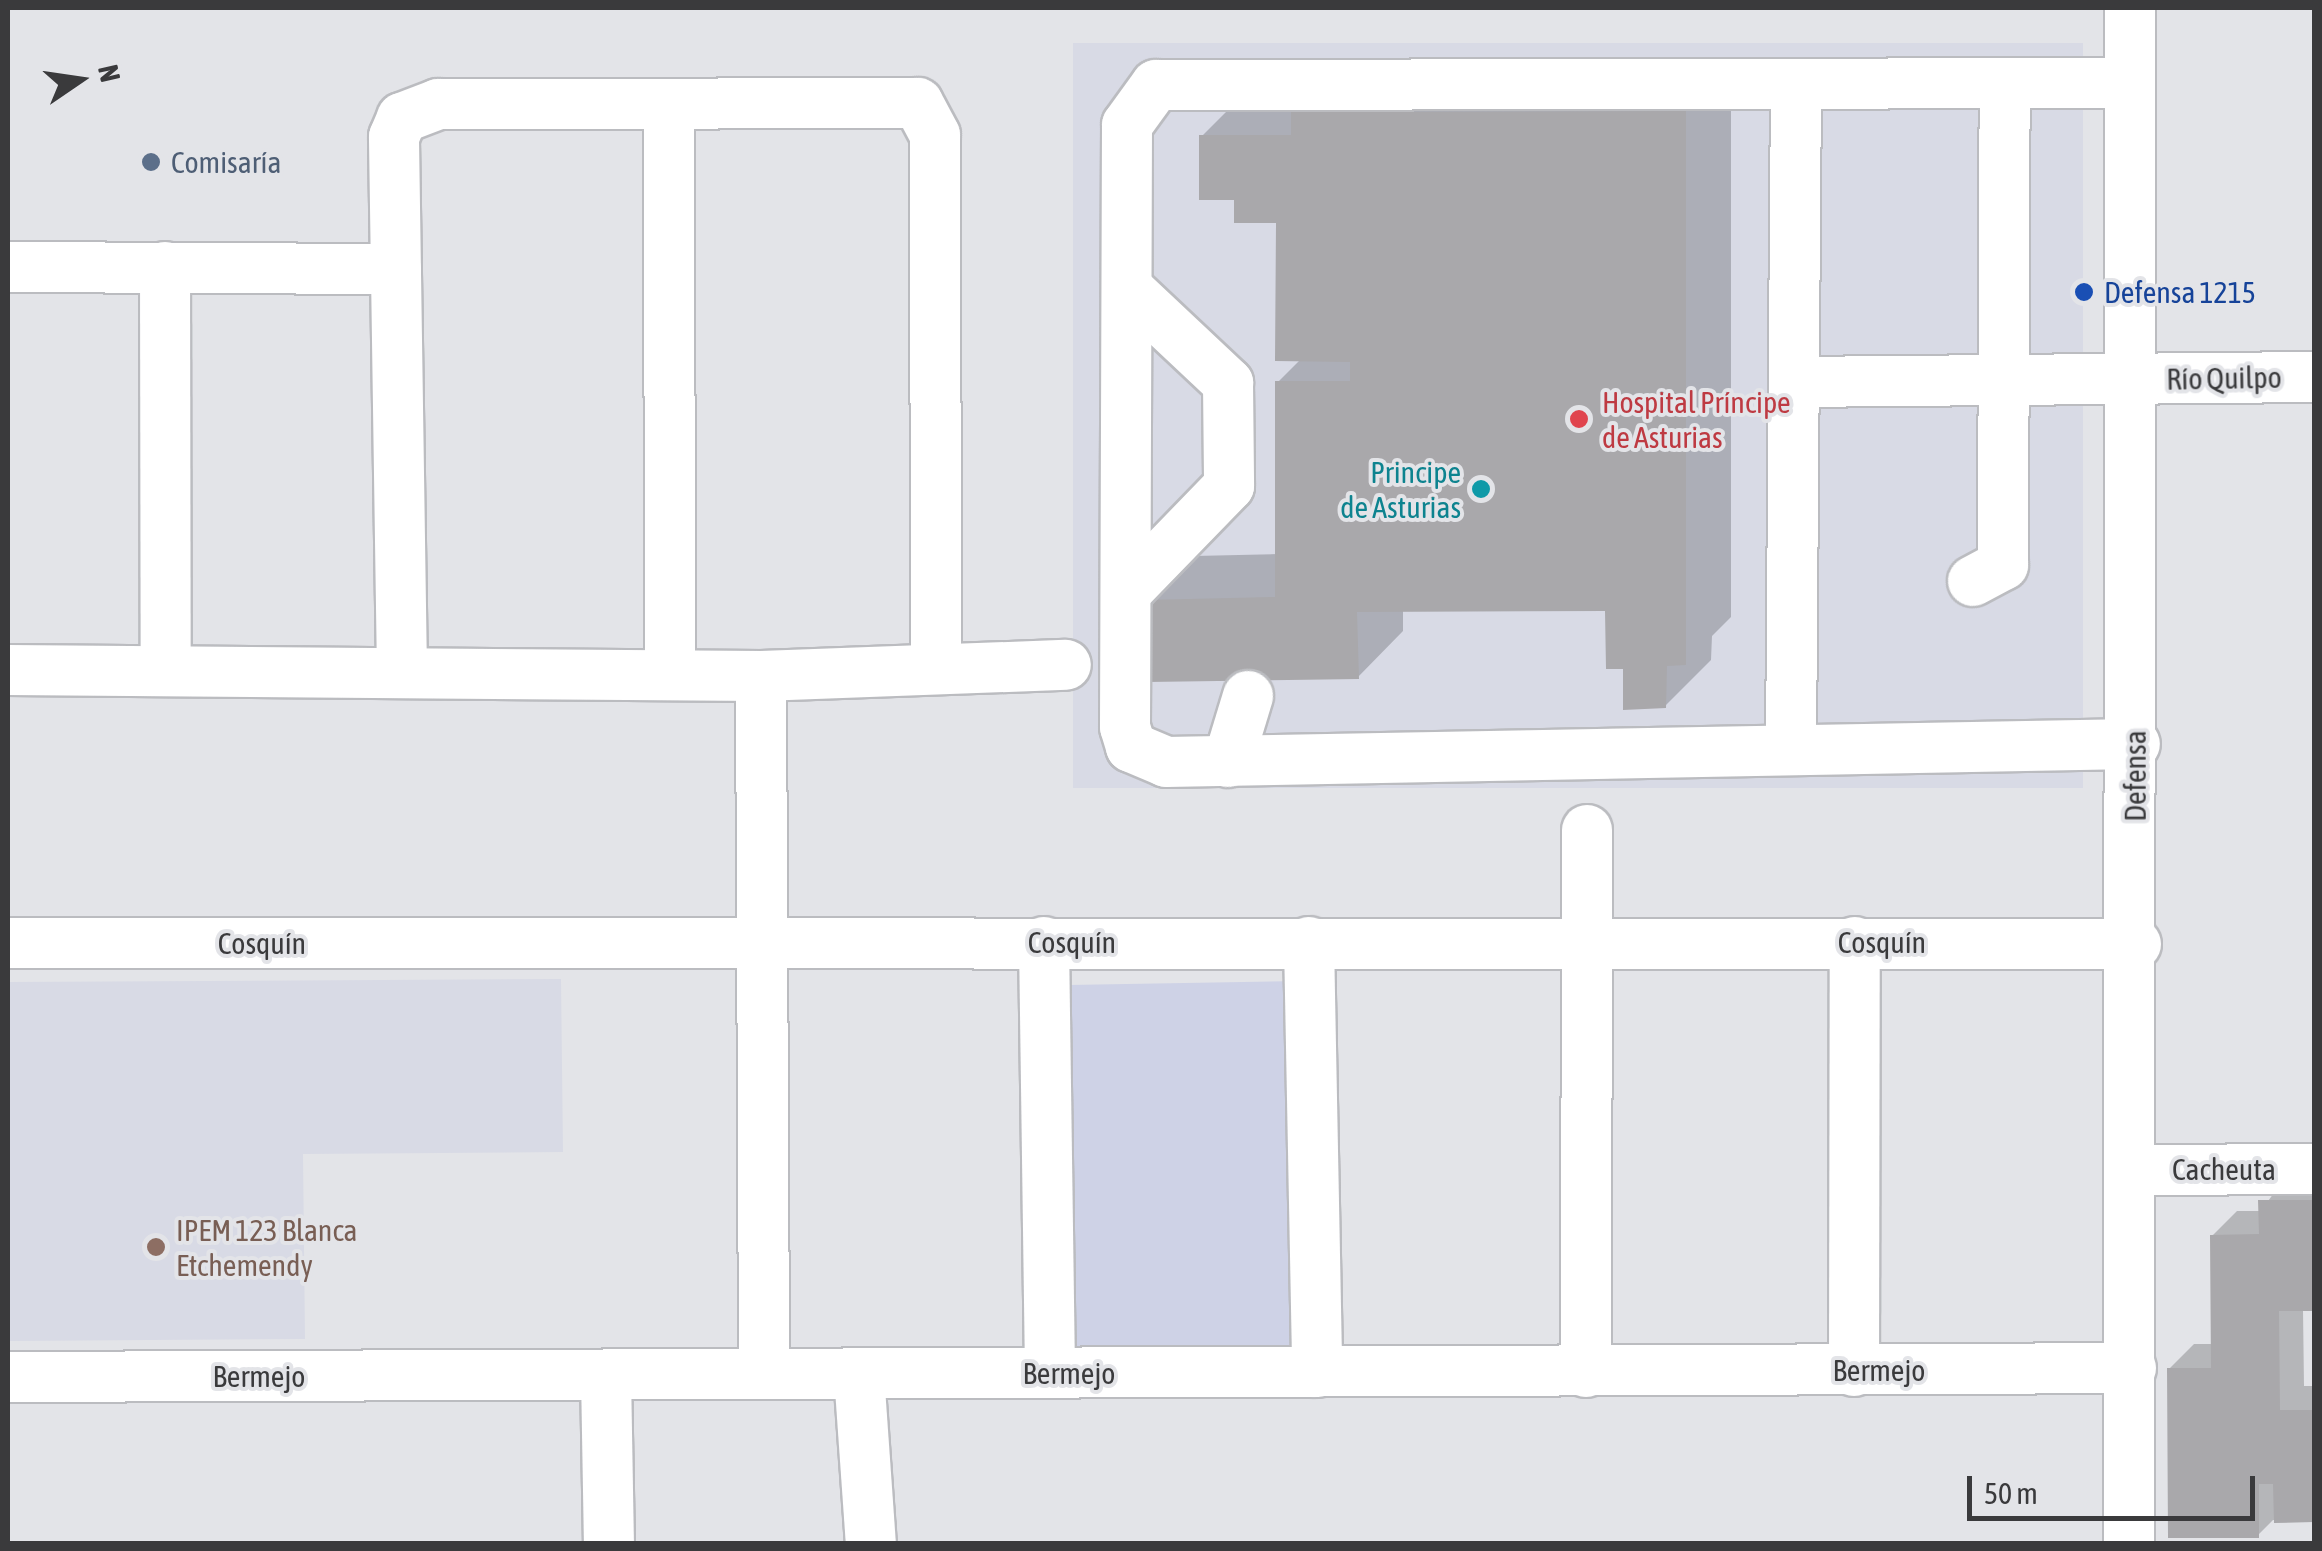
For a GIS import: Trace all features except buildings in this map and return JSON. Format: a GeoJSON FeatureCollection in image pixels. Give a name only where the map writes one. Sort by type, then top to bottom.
{"type":"FeatureCollection","features":[{"type":"Feature","properties":{"kind":"street","name":"Defensa"},"geometry":{"type":"LineString","coordinates":[[2130,8],[2136,944],[2130,1544]]}},
{"type":"Feature","properties":{"kind":"street"},"geometry":{"type":"LineString","coordinates":[[2130,83],[1796,86],[1211,78],[1156,85],[1127,125],[1127,288],[1131,747],[1166,762],[1228,762],[2135,744]]}},
{"type":"Feature","properties":{"kind":"street"},"geometry":{"type":"LineString","coordinates":[[1791,749],[1796,86]]}},
{"type":"Feature","properties":{"kind":"street"},"geometry":{"type":"LineString","coordinates":[[1973,581],[2003,565],[2005,86]]}},
{"type":"Feature","properties":{"kind":"street"},"geometry":{"type":"LineString","coordinates":[[402,674],[394,137],[415,109],[902,101],[929,118],[936,667]]}},
{"type":"Feature","properties":{"kind":"street"},"geometry":{"type":"LineString","coordinates":[[669,106],[670,674]]}},
{"type":"Feature","properties":{"kind":"street"},"geometry":{"type":"LineString","coordinates":[[8,267],[396,269]]}},
{"type":"Feature","properties":{"kind":"street"},"geometry":{"type":"LineString","coordinates":[[165,268],[166,669]]}},
{"type":"Feature","properties":{"kind":"street"},"geometry":{"type":"LineString","coordinates":[[1127,288],[1228,383],[1229,486],[1130,588]]}},
{"type":"Feature","properties":{"kind":"street","name":"Río Quilpo"},"geometry":{"type":"LineString","coordinates":[[1794,382],[2314,376]]}},
{"type":"Feature","properties":{"kind":"street"},"geometry":{"type":"LineString","coordinates":[[8,670],[760,676],[1066,665]]}},
{"type":"Feature","properties":{"kind":"street"},"geometry":{"type":"LineString","coordinates":[[760,676],[764,1374]]}},
{"type":"Feature","properties":{"kind":"street"},"geometry":{"type":"LineString","coordinates":[[1228,762],[1248,696]]}},
{"type":"Feature","properties":{"kind":"street"},"geometry":{"type":"LineString","coordinates":[[1586,1372],[1587,830]]}},
{"type":"Feature","properties":{"kind":"street"},"geometry":{"type":"LineString","coordinates":[[1044,942],[1050,1373]]}},
{"type":"Feature","properties":{"kind":"street"},"geometry":{"type":"LineString","coordinates":[[1309,942],[1317,1372]]}},
{"type":"Feature","properties":{"kind":"street"},"geometry":{"type":"LineString","coordinates":[[1854,1370],[1855,942]]}},
{"type":"Feature","properties":{"kind":"street","name":"Cosquín"},"geometry":{"type":"LineString","coordinates":[[8,943],[2136,944]]}},
{"type":"Feature","properties":{"kind":"street","name":"Cacheuta"},"geometry":{"type":"LineString","coordinates":[[2133,1170],[2314,1169]]}},
{"type":"Feature","properties":{"kind":"street","name":"Bermejo"},"geometry":{"type":"LineString","coordinates":[[8,1377],[2131,1368]]}},
{"type":"Feature","properties":{"kind":"street"},"geometry":{"type":"LineString","coordinates":[[858,1374],[871,1544]]}},
{"type":"Feature","properties":{"kind":"street"},"geometry":{"type":"LineString","coordinates":[[606,1375],[609,1544]]}},
{"type":"Feature","properties":{"kind":"shaded area","name":"Hospital Príncipe de Asturias"},"geometry":{"type":"Polygon","coordinates":[[[1073,43],[2083,43],[2083,788],[1073,788],[1073,43]]]}},
{"type":"Feature","properties":{"kind":"shaded area","name":"IPEM 123 Blanca Etchemendy"},"geometry":{"type":"Polygon","coordinates":[[[561,979],[563,1152],[303,1154],[305,1339],[8,1341],[8,982],[561,979]]]}},
{"type":"Feature","properties":{"kind":"shaded area"},"geometry":{"type":"Polygon","coordinates":[[[1300,981],[1307,1360],[1061,1364],[1054,985],[1300,981]]]}},
{"type":"Feature","properties":{"kind":"place","name":"Comisaría"},"geometry":{"type":"Point","coordinates":[151,162]}},
{"type":"Feature","properties":{"kind":"place","name":"Defensa 1215"},"geometry":{"type":"Point","coordinates":[2084,292]}},
{"type":"Feature","properties":{"kind":"place","name":"Hospital Príncipe de Asturias"},"geometry":{"type":"Point","coordinates":[1579,419]}},
{"type":"Feature","properties":{"kind":"place","name":"Principe de Asturias"},"geometry":{"type":"Point","coordinates":[1481,489]}},
{"type":"Feature","properties":{"kind":"place","name":"IPEM 123 Blanca Etchemendy"},"geometry":{"type":"Point","coordinates":[156,1247]}}]}
